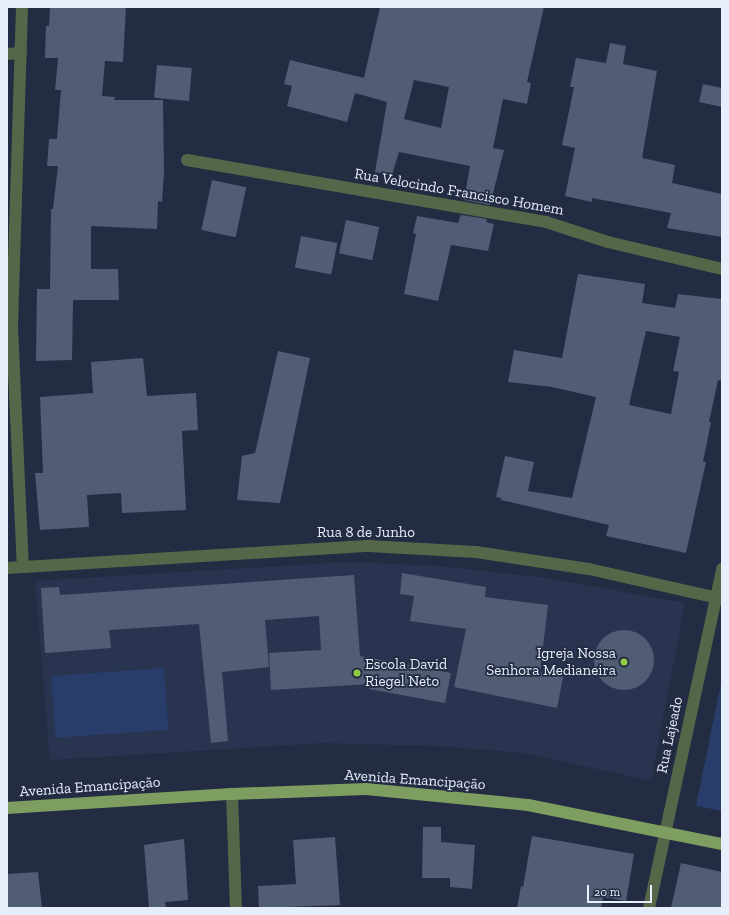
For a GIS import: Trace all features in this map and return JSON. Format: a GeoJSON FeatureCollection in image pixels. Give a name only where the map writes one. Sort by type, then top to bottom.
{"type":"FeatureCollection","features":[{"type":"Feature","properties":{"kind":"main road","name":"Avenida Emancipação"},"geometry":{"type":"LineString","coordinates":[[7,808],[232,794],[366,789],[450,796],[528,805],[722,844]]}},
{"type":"Feature","properties":{"kind":"street"},"geometry":{"type":"LineString","coordinates":[[22,7],[12,327],[23,567]]}},
{"type":"Feature","properties":{"kind":"street"},"geometry":{"type":"LineString","coordinates":[[7,54],[21,52]]}},
{"type":"Feature","properties":{"kind":"street","name":"Rua Velocindo Francisco Homem"},"geometry":{"type":"LineString","coordinates":[[187,160],[546,222],[608,242],[722,269]]}},
{"type":"Feature","properties":{"kind":"street","name":"Rua 8 de Junho"},"geometry":{"type":"LineString","coordinates":[[7,568],[369,546],[483,553],[589,569],[719,598]]}},
{"type":"Feature","properties":{"kind":"street","name":"Rua Lajeado"},"geometry":{"type":"LineString","coordinates":[[649,908],[719,598],[722,569]]}},
{"type":"Feature","properties":{"kind":"street"},"geometry":{"type":"LineString","coordinates":[[232,794],[236,908]]}},
{"type":"Feature","properties":{"kind":"shaded area","name":"Escola David Riegel Neto"},"geometry":{"type":"Polygon","coordinates":[[[348,562],[438,566],[546,578],[685,603],[651,781],[525,753],[436,746],[322,743],[50,760],[35,581],[348,562]]]}},
{"type":"Feature","properties":{"kind":"shaded area"},"geometry":{"type":"Polygon","coordinates":[[[164,668],[168,730],[56,738],[51,676],[164,668]]]}},
{"type":"Feature","properties":{"kind":"shaded area"},"geometry":{"type":"Polygon","coordinates":[[[722,678],[722,811],[696,806],[722,678]]]}},
{"type":"Feature","properties":{"kind":"building"},"geometry":{"type":"Polygon","coordinates":[[[50,7],[126,7],[123,62],[105,61],[102,96],[115,97],[114,100],[163,100],[164,173],[162,202],[158,201],[157,229],[91,226],[91,269],[118,269],[119,300],[73,300],[72,360],[36,361],[37,289],[50,289],[51,209],[53,209],[58,166],[47,166],[49,139],[57,139],[61,90],[55,90],[58,58],[45,58],[46,26],[49,26],[50,7]]]}},
{"type":"Feature","properties":{"kind":"building"},"geometry":{"type":"Polygon","coordinates":[[[380,7],[544,7],[527,82],[531,83],[527,104],[503,99],[493,148],[504,150],[490,205],[464,200],[470,166],[399,152],[392,175],[375,172],[387,102],[355,93],[347,122],[287,106],[292,86],[284,84],[290,60],[364,78],[380,7]],[[414,80],[404,119],[441,128],[449,87],[414,80]]]}},
{"type":"Feature","properties":{"kind":"building"},"geometry":{"type":"Polygon","coordinates":[[[610,43],[626,46],[623,64],[657,71],[642,158],[675,165],[672,183],[722,194],[722,237],[667,228],[671,213],[592,198],[592,202],[565,196],[575,148],[562,145],[574,87],[570,87],[576,58],[606,63],[610,43]]]}},
{"type":"Feature","properties":{"kind":"building"},"geometry":{"type":"Polygon","coordinates":[[[157,65],[192,68],[189,101],[154,98],[157,65]]]}},
{"type":"Feature","properties":{"kind":"building"},"geometry":{"type":"Polygon","coordinates":[[[703,84],[722,88],[722,107],[699,102],[703,84]]]}},
{"type":"Feature","properties":{"kind":"building"},"geometry":{"type":"Polygon","coordinates":[[[212,180],[246,187],[236,237],[201,230],[212,180]]]}},
{"type":"Feature","properties":{"kind":"building"},"geometry":{"type":"Polygon","coordinates":[[[461,215],[487,219],[486,222],[494,224],[488,251],[451,245],[438,301],[404,294],[416,234],[413,233],[417,216],[458,223],[461,215]]]}},
{"type":"Feature","properties":{"kind":"building"},"geometry":{"type":"Polygon","coordinates":[[[346,220],[379,227],[372,260],[339,253],[346,220]]]}},
{"type":"Feature","properties":{"kind":"building"},"geometry":{"type":"Polygon","coordinates":[[[301,236],[337,243],[331,274],[295,267],[301,236]]]}},
{"type":"Feature","properties":{"kind":"building"},"geometry":{"type":"Polygon","coordinates":[[[578,274],[645,284],[642,303],[675,308],[678,294],[722,299],[722,381],[718,380],[709,422],[711,422],[703,462],[706,462],[686,553],[606,536],[609,525],[501,500],[501,498],[496,497],[505,456],[534,462],[528,491],[572,498],[596,397],[552,387],[508,382],[514,350],[562,358],[578,274]],[[646,331],[629,405],[671,414],[679,372],[673,371],[680,337],[646,331]]]}},
{"type":"Feature","properties":{"kind":"building"},"geometry":{"type":"Polygon","coordinates":[[[278,351],[310,358],[280,503],[237,500],[242,456],[255,453],[278,351]]]}},
{"type":"Feature","properties":{"kind":"building"},"geometry":{"type":"Polygon","coordinates":[[[143,358],[147,396],[196,393],[198,430],[182,431],[186,510],[122,513],[121,493],[87,495],[89,527],[40,530],[35,473],[43,473],[40,397],[93,393],[91,362],[143,358]]]}},
{"type":"Feature","properties":{"kind":"building"},"geometry":{"type":"Polygon","coordinates":[[[402,573],[486,587],[485,597],[548,605],[540,672],[563,677],[557,708],[454,687],[466,629],[410,621],[414,596],[400,594],[402,573]]]}},
{"type":"Feature","properties":{"kind":"building"},"geometry":{"type":"Polygon","coordinates":[[[354,575],[360,656],[451,673],[445,703],[369,689],[370,684],[271,690],[269,653],[321,650],[319,616],[265,620],[269,667],[222,672],[228,741],[211,743],[199,624],[109,630],[111,648],[45,653],[41,588],[59,587],[60,595],[354,575]]]}},
{"type":"Feature","properties":{"kind":"building","name":"Igreja Nossa Senhora Medianeira"},"geometry":{"type":"Polygon","coordinates":[[[618,630],[630,630],[641,635],[649,643],[654,654],[652,672],[641,685],[630,690],[618,690],[607,685],[599,677],[594,666],[594,654],[599,643],[607,635],[618,630]]]}},
{"type":"Feature","properties":{"kind":"building"},"geometry":{"type":"Polygon","coordinates":[[[423,827],[441,827],[441,842],[475,845],[472,889],[450,887],[450,878],[422,878],[423,827]]]}},
{"type":"Feature","properties":{"kind":"building"},"geometry":{"type":"Polygon","coordinates":[[[532,836],[634,854],[626,901],[603,897],[601,908],[517,908],[521,886],[523,887],[532,836]]]}},
{"type":"Feature","properties":{"kind":"building"},"geometry":{"type":"Polygon","coordinates":[[[335,837],[340,905],[259,908],[258,886],[296,884],[293,840],[335,837]]]}},
{"type":"Feature","properties":{"kind":"building"},"geometry":{"type":"Polygon","coordinates":[[[184,839],[188,900],[165,902],[166,908],[149,908],[144,845],[184,839]]]}},
{"type":"Feature","properties":{"kind":"building"},"geometry":{"type":"Polygon","coordinates":[[[681,863],[722,872],[722,908],[671,908],[681,863]]]}},
{"type":"Feature","properties":{"kind":"building"},"geometry":{"type":"Polygon","coordinates":[[[38,872],[42,908],[7,908],[7,874],[38,872]]]}},
{"type":"Feature","properties":{"kind":"place","name":"Igreja Nossa Senhora Medianeira"},"geometry":{"type":"Point","coordinates":[624,662]}},
{"type":"Feature","properties":{"kind":"place","name":"Escola David Riegel Neto"},"geometry":{"type":"Point","coordinates":[357,673]}}]}
